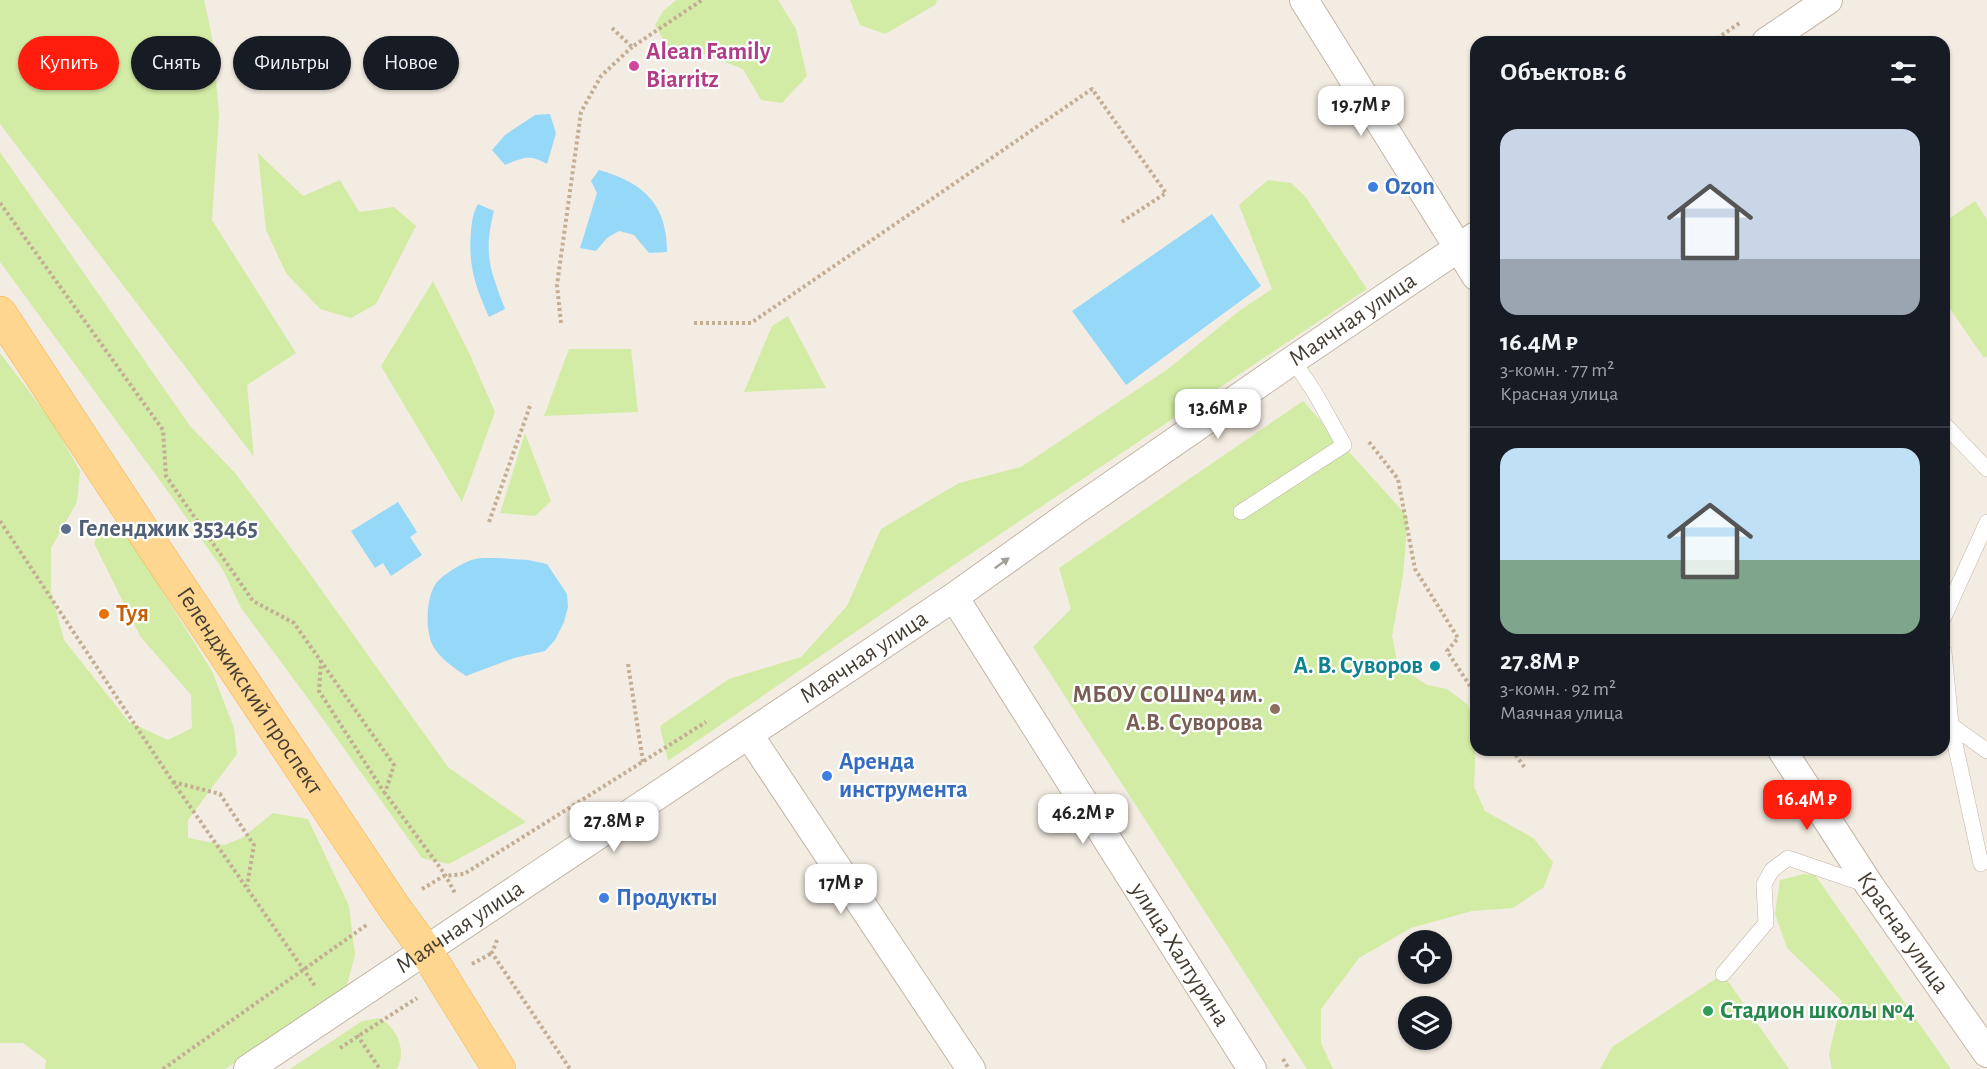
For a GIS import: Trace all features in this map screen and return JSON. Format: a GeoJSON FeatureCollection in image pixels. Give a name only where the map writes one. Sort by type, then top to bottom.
{"type":"FeatureCollection","features":[{"type":"Feature","properties":{"kind":"main road","name":"Геленджикский проспект"},"geometry":{"type":"LineString","coordinates":[[0,313],[154,548],[394,907],[426,951],[499,1069]]}},
{"type":"Feature","properties":{"kind":"street"},"geometry":{"type":"LineString","coordinates":[[1304,0],[1467,243]]}},
{"type":"Feature","properties":{"kind":"street"},"geometry":{"type":"LineString","coordinates":[[1775,36],[1828,0]]}},
{"type":"Feature","properties":{"kind":"street","name":"Маячная улица"},"geometry":{"type":"LineString","coordinates":[[248,1069],[954,597],[1293,360],[1467,243]]}},
{"type":"Feature","properties":{"kind":"street","name":"улица Халтурина"},"geometry":{"type":"LineString","coordinates":[[954,597],[1252,1069]]}},
{"type":"Feature","properties":{"kind":"street"},"geometry":{"type":"LineString","coordinates":[[749,735],[971,1069]]}},
{"type":"Feature","properties":{"kind":"street","name":"Красная улица"},"geometry":{"type":"LineString","coordinates":[[1786,756],[1870,886],[1987,1053]]}},
{"type":"Feature","properties":{"kind":"lane"},"geometry":{"type":"LineString","coordinates":[[1241,512],[1344,445],[1315,393],[1293,360]]}},
{"type":"Feature","properties":{"kind":"lane"},"geometry":{"type":"LineString","coordinates":[[1950,430],[1987,469]]}},
{"type":"Feature","properties":{"kind":"lane"},"geometry":{"type":"LineString","coordinates":[[1950,604],[1987,522]]}},
{"type":"Feature","properties":{"kind":"lane"},"geometry":{"type":"LineString","coordinates":[[1950,715],[1981,864]]}},
{"type":"Feature","properties":{"kind":"lane"},"geometry":{"type":"LineString","coordinates":[[1951,725],[1987,751]]}},
{"type":"Feature","properties":{"kind":"lane"},"geometry":{"type":"LineString","coordinates":[[1723,974],[1766,923],[1764,884],[1772,870],[1788,858],[1870,886]]}},
{"type":"Feature","properties":{"kind":"path"},"geometry":{"type":"LineString","coordinates":[[561,323],[557,285],[581,112],[601,76],[632,47],[702,0]]}},
{"type":"Feature","properties":{"kind":"path"},"geometry":{"type":"LineString","coordinates":[[612,28],[632,47]]}},
{"type":"Feature","properties":{"kind":"path"},"geometry":{"type":"LineString","coordinates":[[694,323],[751,323],[1092,89],[1166,193],[1120,223]]}},
{"type":"Feature","properties":{"kind":"path"},"geometry":{"type":"LineString","coordinates":[[0,203],[163,430],[166,476],[253,601],[294,623],[394,765],[385,793]]}},
{"type":"Feature","properties":{"kind":"path"},"geometry":{"type":"LineString","coordinates":[[489,522],[531,403]]}},
{"type":"Feature","properties":{"kind":"path"},"geometry":{"type":"LineString","coordinates":[[1362,432],[1398,480],[1415,568],[1458,638],[1447,651],[1470,686]]}},
{"type":"Feature","properties":{"kind":"path"},"geometry":{"type":"LineString","coordinates":[[0,521],[173,782],[302,970],[334,1012],[358,1037],[380,1069]]}},
{"type":"Feature","properties":{"kind":"path"},"geometry":{"type":"LineString","coordinates":[[321,660],[319,692],[385,793],[444,876],[492,953],[570,1069]]}},
{"type":"Feature","properties":{"kind":"path"},"geometry":{"type":"LineString","coordinates":[[628,664],[643,762]]}},
{"type":"Feature","properties":{"kind":"path"},"geometry":{"type":"LineString","coordinates":[[163,1069],[394,907],[444,876],[464,874],[712,718]]}},
{"type":"Feature","properties":{"kind":"path"},"geometry":{"type":"LineString","coordinates":[[1516,756],[1524,768]]}},
{"type":"Feature","properties":{"kind":"path"},"geometry":{"type":"LineString","coordinates":[[173,782],[220,794],[254,845],[246,886]]}},
{"type":"Feature","properties":{"kind":"path"},"geometry":{"type":"LineString","coordinates":[[332,1053],[445,980],[492,953]]}},
{"type":"Feature","properties":{"kind":"green space"},"geometry":{"type":"Polygon","coordinates":[[[0,0],[204,0],[212,36],[131,36],[131,90],[217,90],[219,115],[212,220],[296,353],[247,385],[254,457],[0,124],[0,0]]]}},
{"type":"Feature","properties":{"kind":"green space"},"geometry":{"type":"Polygon","coordinates":[[[676,0],[778,0],[796,29],[807,76],[782,103],[761,100],[743,69],[705,54],[674,58],[655,25],[663,11],[676,0]]]}},
{"type":"Feature","properties":{"kind":"green space"},"geometry":{"type":"Polygon","coordinates":[[[850,0],[937,0],[935,5],[885,34],[860,25],[850,0]]]}},
{"type":"Feature","properties":{"kind":"green space"},"geometry":{"type":"Polygon","coordinates":[[[0,152],[190,426],[235,473],[448,767],[526,822],[449,864],[422,858],[241,608],[223,570],[169,493],[0,262],[0,152]]]}},
{"type":"Feature","properties":{"kind":"green space"},"geometry":{"type":"Polygon","coordinates":[[[258,153],[303,196],[340,180],[359,212],[394,207],[416,226],[376,304],[351,318],[320,309],[286,273],[266,230],[258,153]]]}},
{"type":"Feature","properties":{"kind":"green space"},"geometry":{"type":"Polygon","coordinates":[[[1268,180],[1291,183],[1305,196],[1367,289],[915,591],[668,761],[660,726],[729,679],[801,657],[847,606],[881,529],[959,483],[1021,467],[1168,369],[1239,311],[1272,289],[1239,205],[1268,180]]]}},
{"type":"Feature","properties":{"kind":"green space"},"geometry":{"type":"Polygon","coordinates":[[[1975,201],[1987,219],[1987,356],[1984,358],[1950,309],[1950,218],[1975,201]]]}},
{"type":"Feature","properties":{"kind":"green space"},"geometry":{"type":"Polygon","coordinates":[[[433,281],[495,412],[462,502],[381,366],[433,281]]]}},
{"type":"Feature","properties":{"kind":"green space"},"geometry":{"type":"Polygon","coordinates":[[[788,316],[826,388],[744,392],[772,326],[788,316]]]}},
{"type":"Feature","properties":{"kind":"green space"},"geometry":{"type":"Polygon","coordinates":[[[569,349],[631,349],[638,412],[544,416],[569,349]]]}},
{"type":"Feature","properties":{"kind":"green space"},"geometry":{"type":"Polygon","coordinates":[[[0,353],[53,423],[80,471],[77,502],[51,548],[51,592],[64,640],[129,722],[168,740],[192,728],[191,695],[140,636],[94,543],[102,528],[125,531],[212,671],[234,728],[237,754],[188,820],[188,838],[224,845],[242,838],[273,813],[308,819],[349,906],[355,955],[346,988],[225,1069],[45,1069],[46,1060],[23,1043],[0,1043],[0,353]]]}},
{"type":"Feature","properties":{"kind":"green space"},"geometry":{"type":"Polygon","coordinates":[[[1303,401],[1408,517],[1403,575],[1392,636],[1398,665],[1427,685],[1447,689],[1468,705],[1470,756],[1475,756],[1474,787],[1485,811],[1533,838],[1553,862],[1544,887],[1513,908],[1472,911],[1408,930],[1398,930],[1398,936],[1359,958],[1321,1009],[1321,1043],[1333,1069],[1307,1069],[1033,647],[1071,609],[1059,568],[1303,401]]]}},
{"type":"Feature","properties":{"kind":"green space"},"geometry":{"type":"Polygon","coordinates":[[[525,433],[551,501],[535,516],[500,513],[525,433]]]}},
{"type":"Feature","properties":{"kind":"green space"},"geometry":{"type":"Polygon","coordinates":[[[1804,874],[1815,875],[1951,1069],[1832,1069],[1829,1054],[1842,1001],[1787,948],[1775,914],[1780,880],[1804,874]]]}},
{"type":"Feature","properties":{"kind":"green space","name":"Стадион школы №4"},"geometry":{"type":"Polygon","coordinates":[[[1723,974],[1789,1069],[1600,1069],[1612,1047],[1723,974]]]}},
{"type":"Feature","properties":{"kind":"green space"},"geometry":{"type":"Polygon","coordinates":[[[380,1018],[399,1040],[401,1054],[397,1069],[290,1069],[362,1021],[380,1018]]]}},
{"type":"Feature","properties":{"kind":"water"},"geometry":{"type":"Polygon","coordinates":[[[550,114],[556,133],[547,164],[526,158],[505,165],[492,150],[505,135],[535,115],[550,114]]]}},
{"type":"Feature","properties":{"kind":"water"},"geometry":{"type":"Polygon","coordinates":[[[599,170],[629,182],[650,198],[663,221],[667,252],[649,253],[634,235],[619,231],[607,238],[596,251],[580,248],[597,193],[591,181],[599,170]]]}},
{"type":"Feature","properties":{"kind":"water"},"geometry":{"type":"Polygon","coordinates":[[[478,204],[494,211],[489,239],[490,261],[505,309],[489,317],[476,285],[472,265],[470,243],[472,223],[478,204]]]}},
{"type":"Feature","properties":{"kind":"water"},"geometry":{"type":"Polygon","coordinates":[[[1212,214],[1261,286],[1126,385],[1072,311],[1212,214]]]}},
{"type":"Feature","properties":{"kind":"water"},"geometry":{"type":"Polygon","coordinates":[[[398,502],[417,532],[410,537],[422,555],[391,576],[383,563],[375,568],[351,531],[398,502]]]}},
{"type":"Feature","properties":{"kind":"water"},"geometry":{"type":"Polygon","coordinates":[[[497,558],[547,564],[567,594],[568,607],[555,640],[545,651],[514,658],[466,676],[442,658],[432,644],[428,630],[431,594],[438,581],[461,565],[476,559],[497,558]]]}},
{"type":"Feature","properties":{"kind":"place","name":"Alean Family Biarritz"},"geometry":{"type":"Point","coordinates":[634,66]}},
{"type":"Feature","properties":{"kind":"place","name":"Ozon"},"geometry":{"type":"Point","coordinates":[1373,187]}},
{"type":"Feature","properties":{"kind":"place","name":"Геленджик 353465"},"geometry":{"type":"Point","coordinates":[66,529]}},
{"type":"Feature","properties":{"kind":"place","name":"Туя"},"geometry":{"type":"Point","coordinates":[104,614]}},
{"type":"Feature","properties":{"kind":"place","name":"А. В. Суворов"},"geometry":{"type":"Point","coordinates":[1435,666]}},
{"type":"Feature","properties":{"kind":"place","name":"МБОУ СОШ№4 им. А.В. Суворова"},"geometry":{"type":"Point","coordinates":[1275,709]}},
{"type":"Feature","properties":{"kind":"place","name":"Аренда инструмента"},"geometry":{"type":"Point","coordinates":[827,776]}},
{"type":"Feature","properties":{"kind":"place","name":"Продукты"},"geometry":{"type":"Point","coordinates":[604,898]}},
{"type":"Feature","properties":{"kind":"place","name":"Стадион школы №4"},"geometry":{"type":"Point","coordinates":[1708,1011]}}]}
